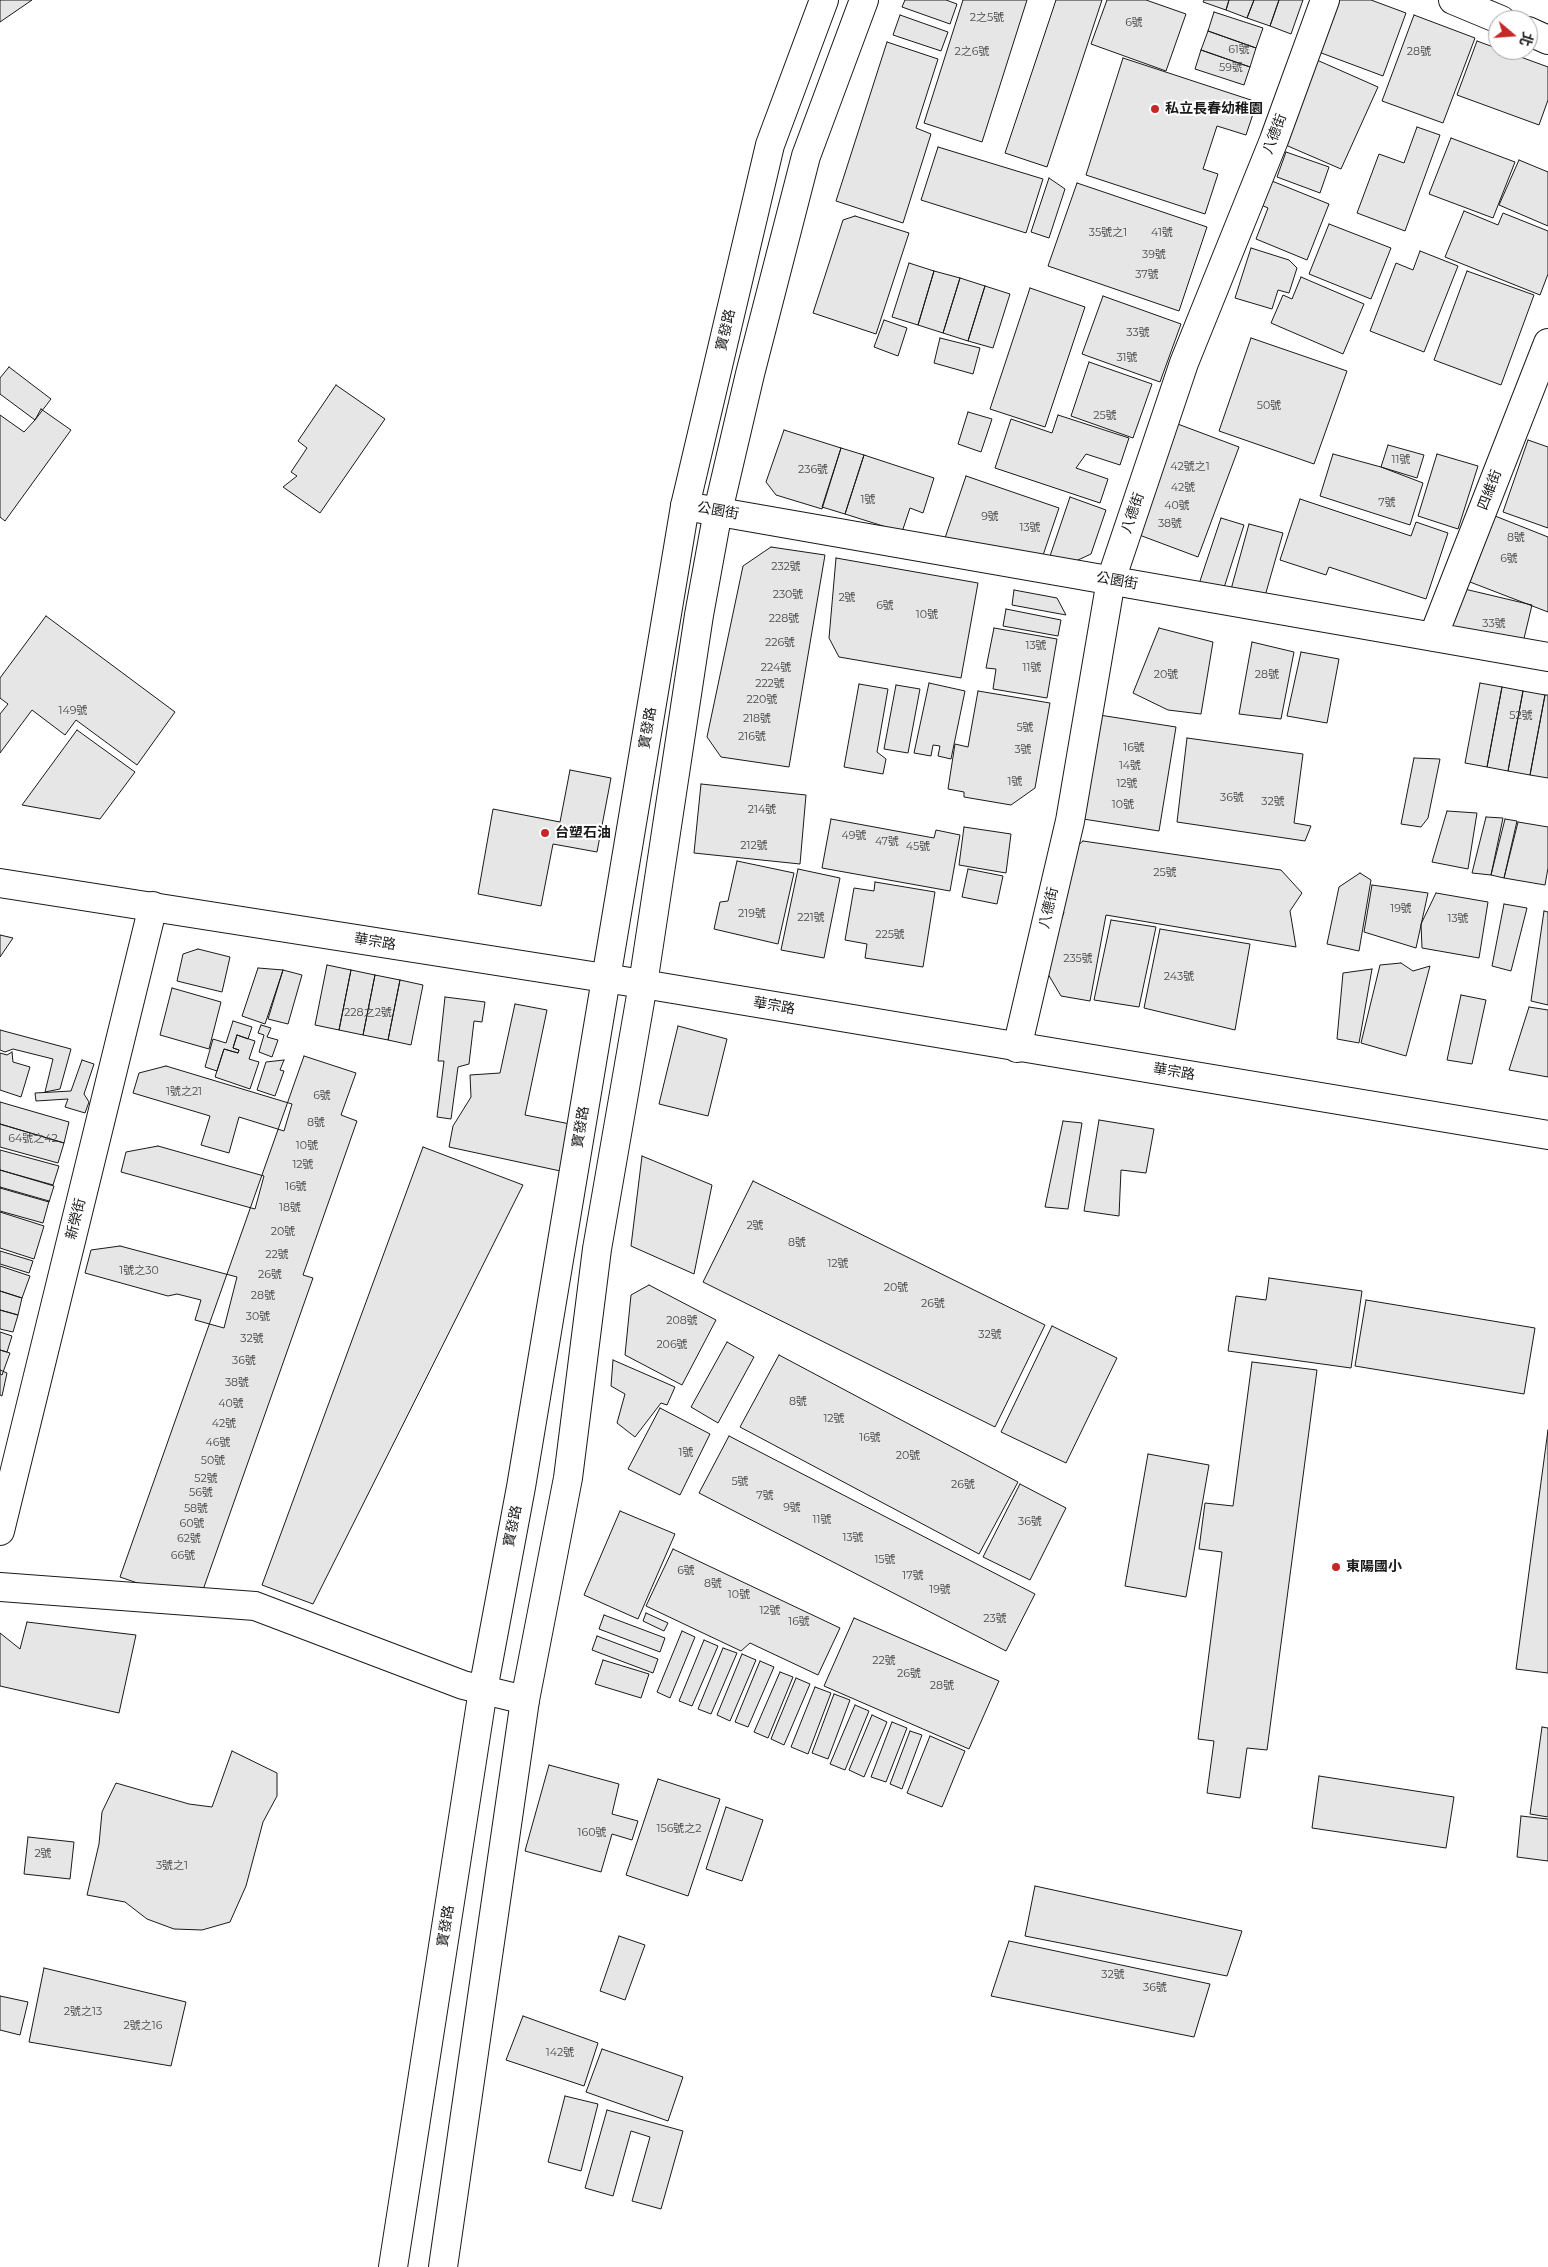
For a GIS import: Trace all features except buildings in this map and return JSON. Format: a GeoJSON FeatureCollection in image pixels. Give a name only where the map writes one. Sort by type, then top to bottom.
{"type":"FeatureCollection","features":[{"type":"Feature","properties":{"kind":"main road","name":"寶發路"},"geometry":{"type":"LineString","coordinates":[[393,2267],[483,1690],[521,1487],[686,506],[770,145],[824,0]]}},
{"type":"Feature","properties":{"kind":"main road"},"geometry":{"type":"LineString","coordinates":[[443,2267],[525,1700],[568,1478],[598,1249],[642,984],[699,614],[718,511],[750,374],[806,156],[864,0]]}},
{"type":"Feature","properties":{"kind":"main road","name":"八德街"},"geometry":{"type":"LineString","coordinates":[[1017,1048],[1070,821],[1111,580],[1184,363],[1274,140],[1325,0]]}},
{"type":"Feature","properties":{"kind":"main road"},"geometry":{"type":"LineString","coordinates":[[1453,0],[1488,15]]}},
{"type":"Feature","properties":{"kind":"main road","name":"四維街"},"geometry":{"type":"LineString","coordinates":[[1433,637],[1548,343]]}},
{"type":"Feature","properties":{"kind":"main road","name":"公園街"},"geometry":{"type":"LineString","coordinates":[[686,506],[1548,657]]}},
{"type":"Feature","properties":{"kind":"main road","name":"華宗路"},"geometry":{"type":"LineString","coordinates":[[0,883],[642,984],[1548,1135]]}},
{"type":"Feature","properties":{"kind":"main road","name":"新榮街"},"geometry":{"type":"LineString","coordinates":[[0,1531],[153,906]]}},
{"type":"Feature","properties":{"kind":"main road"},"geometry":{"type":"LineString","coordinates":[[0,1587],[256,1606],[463,1685],[525,1700]]}},
{"type":"Feature","properties":{"kind":"place","name":"私立長春幼稚園"},"geometry":{"type":"Point","coordinates":[1155,109]}},
{"type":"Feature","properties":{"kind":"place","name":"台塑石油"},"geometry":{"type":"Point","coordinates":[545,833]}},
{"type":"Feature","properties":{"kind":"place","name":"東陽國小"},"geometry":{"type":"Point","coordinates":[1336,1567]}}]}
